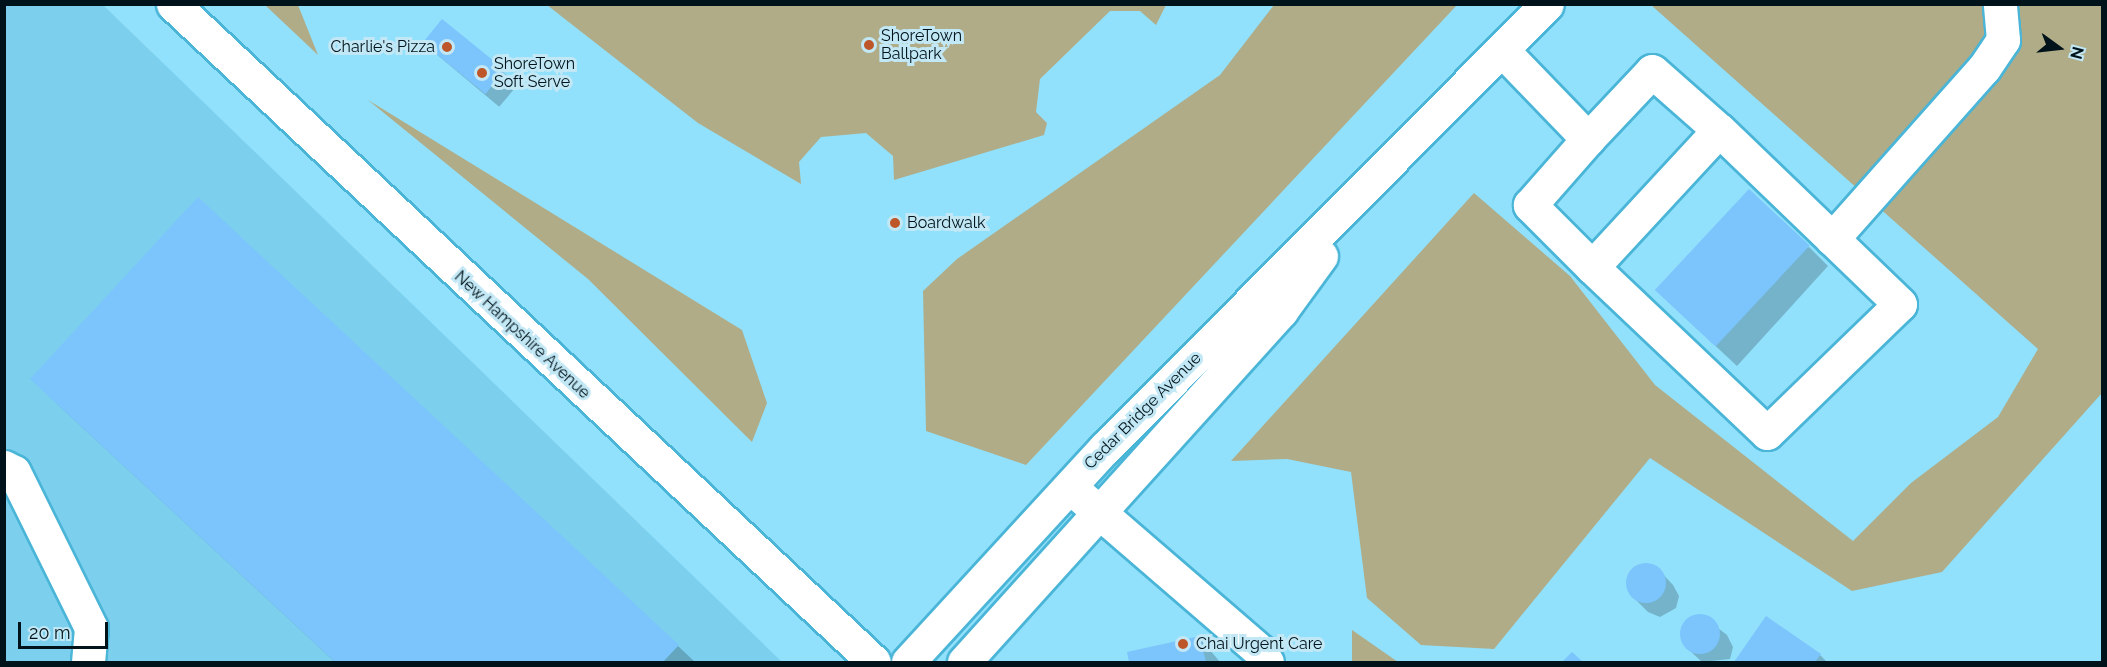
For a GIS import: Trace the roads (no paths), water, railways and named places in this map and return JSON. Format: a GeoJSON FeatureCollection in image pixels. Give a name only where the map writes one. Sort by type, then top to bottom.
{"type":"FeatureCollection","features":[{"type":"Feature","properties":{"kind":"main road","name":"New Hampshire Avenue"},"geometry":{"type":"LineString","coordinates":[[172,4],[874,663]]}},
{"type":"Feature","properties":{"kind":"main road","name":"Cedar Bridge Avenue"},"geometry":{"type":"LineString","coordinates":[[909,663],[1070,487],[1547,4]]}},
{"type":"Feature","properties":{"kind":"main road"},"geometry":{"type":"LineString","coordinates":[[1832,239],[1984,68],[2002,40],[2000,4]]}},
{"type":"Feature","properties":{"kind":"main road"},"geometry":{"type":"LineString","coordinates":[[1502,50],[1588,139]]}},
{"type":"Feature","properties":{"kind":"main road"},"geometry":{"type":"LineString","coordinates":[[1652,71],[1719,130],[1832,239],[1900,304],[1767,433],[1530,205],[1652,71]]}},
{"type":"Feature","properties":{"kind":"main road"},"geometry":{"type":"LineString","coordinates":[[1592,267],[1719,130]]}},
{"type":"Feature","properties":{"kind":"main road","name":"Cedar Bridge Avenue"},"geometry":{"type":"LineString","coordinates":[[964,663],[1281,310],[1386,168]]}},
{"type":"Feature","properties":{"kind":"main road"},"geometry":{"type":"LineString","coordinates":[[4,467],[14,472],[91,628],[88,663]]}},
{"type":"Feature","properties":{"kind":"main road"},"geometry":{"type":"LineString","coordinates":[[1070,487],[1260,651],[1267,663]]}},
{"type":"Feature","properties":{"kind":"place","name":"ShoreTown Ballpark"},"geometry":{"type":"Point","coordinates":[869,45]}},
{"type":"Feature","properties":{"kind":"place","name":"Charlie's Pizza"},"geometry":{"type":"Point","coordinates":[447,47]}},
{"type":"Feature","properties":{"kind":"place","name":"ShoreTown Soft Serve"},"geometry":{"type":"Point","coordinates":[482,73]}},
{"type":"Feature","properties":{"kind":"place","name":"Boardwalk"},"geometry":{"type":"Point","coordinates":[895,223]}},
{"type":"Feature","properties":{"kind":"place","name":"Chai Urgent Care"},"geometry":{"type":"Point","coordinates":[1183,644]}}]}
